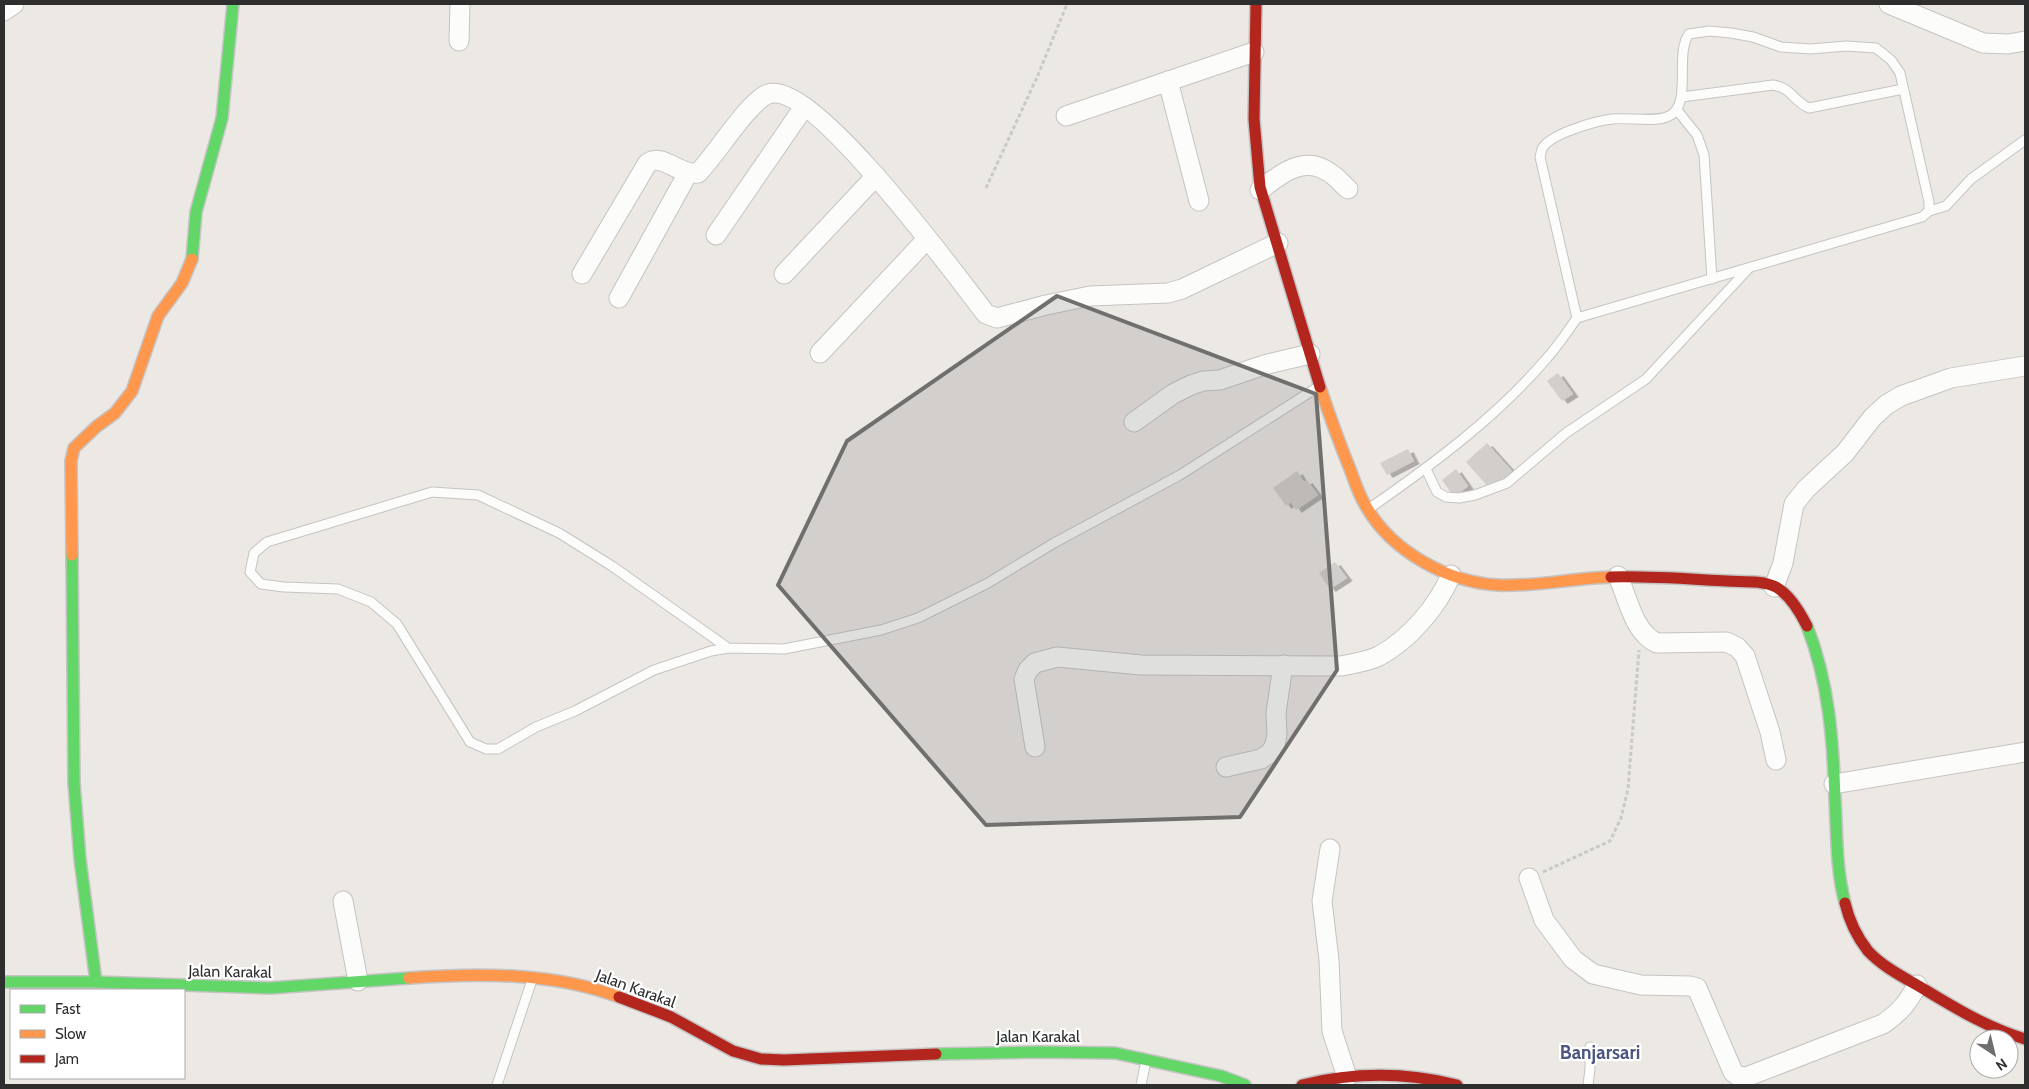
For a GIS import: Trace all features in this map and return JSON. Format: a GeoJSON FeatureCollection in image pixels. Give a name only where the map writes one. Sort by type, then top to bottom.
{"type":"FeatureCollection","features":[{"type":"Feature","properties":{"kind":"street"},"geometry":{"type":"LineString","coordinates":[[4,11],[14,4]]}},
{"type":"Feature","properties":{"kind":"street"},"geometry":{"type":"LineString","coordinates":[[96,982],[80,859],[74,784],[71,461],[74,448],[96,427],[115,414],[132,391],[158,316],[182,284],[192,260],[196,212],[222,118],[233,4]]}},
{"type":"Feature","properties":{"kind":"street"},"geometry":{"type":"LineString","coordinates":[[458,41],[460,4]]}},
{"type":"Feature","properties":{"kind":"street"},"geometry":{"type":"LineString","coordinates":[[1256,4],[1253,110],[1260,190],[1278,243],[1319,386],[1337,436],[1368,510],[1400,544],[1425,561],[1451,575],[1472,582],[1504,585],[1618,576],[1719,580],[1774,586],[1792,602],[1800,614],[1822,668],[1832,743],[1839,874],[1849,916],[1857,934],[1868,950],[1887,967],[1980,1023],[2002,1033],[2025,1039]]}},
{"type":"Feature","properties":{"kind":"street"},"geometry":{"type":"LineString","coordinates":[[1889,4],[1983,43],[2008,44],[2025,41]]}},
{"type":"Feature","properties":{"kind":"street"},"geometry":{"type":"LineString","coordinates":[[1066,116],[1254,52]]}},
{"type":"Feature","properties":{"kind":"street"},"geometry":{"type":"LineString","coordinates":[[1168,81],[1199,201]]}},
{"type":"Feature","properties":{"kind":"street"},"geometry":{"type":"LineString","coordinates":[[582,274],[646,164],[651,160],[657,159],[688,173],[698,173],[758,99],[776,92],[788,96],[804,106],[844,141],[876,176],[986,314],[997,318],[1090,296],[1168,292],[1182,289],[1278,243]]}},
{"type":"Feature","properties":{"kind":"street"},"geometry":{"type":"LineString","coordinates":[[716,235],[804,106]]}},
{"type":"Feature","properties":{"kind":"street"},"geometry":{"type":"LineString","coordinates":[[1260,190],[1279,175],[1304,164],[1330,172],[1348,189]]}},
{"type":"Feature","properties":{"kind":"street"},"geometry":{"type":"LineString","coordinates":[[619,298],[688,173]]}},
{"type":"Feature","properties":{"kind":"street"},"geometry":{"type":"LineString","coordinates":[[784,274],[876,176]]}},
{"type":"Feature","properties":{"kind":"street"},"geometry":{"type":"LineString","coordinates":[[820,353],[927,239]]}},
{"type":"Feature","properties":{"kind":"street"},"geometry":{"type":"LineString","coordinates":[[1134,422],[1173,394],[1191,385],[1203,381],[1220,380],[1264,365],[1310,354]]}},
{"type":"Feature","properties":{"kind":"street"},"geometry":{"type":"LineString","coordinates":[[1774,586],[1783,563],[1794,504],[1806,489],[1845,453],[1872,418],[1886,405],[1901,396],[1951,378],[2025,366]]}},
{"type":"Feature","properties":{"kind":"street"},"geometry":{"type":"LineString","coordinates":[[1035,747],[1024,679],[1028,670],[1035,663],[1057,657],[1141,665],[1341,666],[1363,662],[1378,657],[1389,650],[1420,623],[1434,607],[1451,575]]}},
{"type":"Feature","properties":{"kind":"street"},"geometry":{"type":"LineString","coordinates":[[1618,576],[1641,631],[1649,640],[1657,643],[1726,642],[1737,647],[1745,656],[1770,732],[1776,760]]}},
{"type":"Feature","properties":{"kind":"street"},"geometry":{"type":"LineString","coordinates":[[1226,767],[1260,760],[1270,753],[1275,745],[1277,734],[1276,713],[1283,665]]}},
{"type":"Feature","properties":{"kind":"street"},"geometry":{"type":"LineString","coordinates":[[1834,784],[2025,752]]}},
{"type":"Feature","properties":{"kind":"street"},"geometry":{"type":"LineString","coordinates":[[1330,849],[1322,902],[1332,1031],[1347,1077]]}},
{"type":"Feature","properties":{"kind":"street"},"geometry":{"type":"LineString","coordinates":[[1529,878],[1544,920],[1573,959],[1593,974],[1641,985],[1690,986],[1697,988],[1733,1072],[1738,1076],[1746,1077],[1883,1024],[1898,1014],[1908,1003],[1917,985]]}},
{"type":"Feature","properties":{"kind":"street"},"geometry":{"type":"LineString","coordinates":[[342,901],[358,981]]}},
{"type":"Feature","properties":{"kind":"street","name":"Jalan Karakal"},"geometry":{"type":"LineString","coordinates":[[4,982],[96,982],[270,988],[446,976],[533,978],[595,988],[671,1017],[733,1051],[761,1059],[784,1060],[1038,1052],[1115,1053],[1147,1058],[1220,1076],[1245,1085]]}},
{"type":"Feature","properties":{"kind":"street"},"geometry":{"type":"LineString","coordinates":[[1302,1085],[1320,1080],[1401,1074],[1457,1085]]}},
{"type":"Feature","properties":{"kind":"lane"},"geometry":{"type":"LineString","coordinates":[[1577,318],[1540,157],[1542,149],[1566,132],[1585,125],[1612,119],[1670,116],[1677,110],[1682,97],[1683,46],[1689,34],[1697,31],[1753,37],[1781,48],[1810,49],[1846,46],[1876,48],[1891,60],[1900,73],[1929,202],[1929,211]]}},
{"type":"Feature","properties":{"kind":"lane"},"geometry":{"type":"LineString","coordinates":[[1682,97],[1773,85],[1784,87],[1802,105],[1809,108],[1903,89]]}},
{"type":"Feature","properties":{"kind":"lane"},"geometry":{"type":"LineString","coordinates":[[1677,110],[1698,135],[1704,155],[1712,279]]}},
{"type":"Feature","properties":{"kind":"lane"},"geometry":{"type":"LineString","coordinates":[[1368,510],[1426,469],[1476,428],[1548,358],[1577,318],[1922,218],[1929,211],[1946,206],[1971,179],[2025,140]]}},
{"type":"Feature","properties":{"kind":"lane"},"geometry":{"type":"LineString","coordinates":[[1426,469],[1437,492],[1446,497],[1459,498],[1475,495],[1507,483],[1566,433],[1646,379],[1749,268]]}},
{"type":"Feature","properties":{"kind":"lane"},"geometry":{"type":"LineString","coordinates":[[728,648],[612,566],[566,538],[478,495],[432,492],[267,542],[254,553],[250,572],[261,584],[284,587],[338,589],[371,602],[396,624],[470,742],[486,749],[498,749],[536,727],[575,711],[654,670],[711,650],[728,648],[784,649],[872,632],[918,618],[988,583],[1054,543],[1180,475],[1319,386]]}},
{"type":"Feature","properties":{"kind":"lane"},"geometry":{"type":"LineString","coordinates":[[497,1085],[533,978]]}},
{"type":"Feature","properties":{"kind":"lane"},"geometry":{"type":"LineString","coordinates":[[1588,1085],[1590,1047]]}},
{"type":"Feature","properties":{"kind":"lane"},"geometry":{"type":"LineString","coordinates":[[1141,1085],[1147,1058]]}},
{"type":"Feature","properties":{"kind":"path"},"geometry":{"type":"LineString","coordinates":[[986,188],[1038,75],[1067,4]]}},
{"type":"Feature","properties":{"kind":"path"},"geometry":{"type":"LineString","coordinates":[[1529,878],[1610,841],[1621,818],[1628,789],[1641,631]]}},
{"type":"Feature","properties":{"kind":"highlighted area"},"geometry":{"type":"Polygon","coordinates":[[[1057,296],[1316,394],[1337,670],[1240,817],[986,825],[778,585],[847,441],[1057,296]]]}},
{"type":"Feature","properties":{"kind":"building"},"geometry":{"type":"Polygon","coordinates":[[[1558,373],[1573,394],[1562,401],[1547,381],[1558,373]]]}},
{"type":"Feature","properties":{"kind":"building"},"geometry":{"type":"Polygon","coordinates":[[[1487,443],[1512,471],[1491,490],[1466,462],[1487,443]]]}},
{"type":"Feature","properties":{"kind":"building"},"geometry":{"type":"Polygon","coordinates":[[[1408,449],[1414,461],[1387,475],[1380,463],[1408,449]]]}},
{"type":"Feature","properties":{"kind":"building"},"geometry":{"type":"Polygon","coordinates":[[[1456,469],[1468,486],[1454,497],[1442,480],[1456,469]]]}},
{"type":"Feature","properties":{"kind":"building"},"geometry":{"type":"Polygon","coordinates":[[[1297,471],[1304,482],[1307,480],[1318,495],[1296,510],[1291,502],[1286,506],[1273,488],[1297,471]]]}},
{"type":"Feature","properties":{"kind":"building"},"geometry":{"type":"Polygon","coordinates":[[[1335,562],[1347,578],[1330,589],[1319,573],[1335,562]]]}},
{"type":"Feature","properties":{"kind":"traffic: fast"},"geometry":{"type":"LineString","coordinates":[[192,259],[196,212],[222,118],[233,4]]}},
{"type":"Feature","properties":{"kind":"traffic: fast"},"geometry":{"type":"LineString","coordinates":[[72,555],[74,783],[80,859],[96,982]]}},
{"type":"Feature","properties":{"kind":"traffic: fast"},"geometry":{"type":"LineString","coordinates":[[1807,626],[1820,668],[1829,711],[1838,864],[1845,903]]}},
{"type":"Feature","properties":{"kind":"traffic: fast"},"geometry":{"type":"LineString","coordinates":[[4,982],[96,982],[270,988],[409,978]]}},
{"type":"Feature","properties":{"kind":"traffic: fast"},"geometry":{"type":"LineString","coordinates":[[936,1054],[1115,1053],[1221,1076],[1245,1085]]}},
{"type":"Feature","properties":{"kind":"traffic: slow"},"geometry":{"type":"LineString","coordinates":[[72,555],[71,461],[74,448],[96,427],[115,413],[132,391],[158,316],[182,283],[192,259]]}},
{"type":"Feature","properties":{"kind":"traffic: slow"},"geometry":{"type":"LineString","coordinates":[[1320,387],[1357,489],[1364,503],[1378,524],[1391,538],[1423,562],[1459,578],[1497,585],[1526,585],[1611,577]]}},
{"type":"Feature","properties":{"kind":"traffic: slow"},"geometry":{"type":"LineString","coordinates":[[409,978],[462,975],[515,976],[568,983],[619,997]]}},
{"type":"Feature","properties":{"kind":"traffic: jam"},"geometry":{"type":"LineString","coordinates":[[1256,4],[1254,119],[1260,187],[1320,387]]}},
{"type":"Feature","properties":{"kind":"traffic: jam"},"geometry":{"type":"LineString","coordinates":[[1611,577],[1764,583],[1776,587],[1786,594],[1807,626]]}},
{"type":"Feature","properties":{"kind":"traffic: jam"},"geometry":{"type":"LineString","coordinates":[[1845,903],[1851,922],[1860,940],[1880,962],[1972,1017],[2025,1039]]}},
{"type":"Feature","properties":{"kind":"traffic: jam"},"geometry":{"type":"LineString","coordinates":[[619,997],[671,1017],[733,1051],[761,1059],[784,1060],[936,1054]]}},
{"type":"Feature","properties":{"kind":"traffic: jam"},"geometry":{"type":"LineString","coordinates":[[1302,1085],[1341,1078],[1380,1075],[1418,1078],[1457,1085]]}},
{"type":"Feature","properties":{"kind":"district","name":"Banjarsari"},"geometry":{"type":"Point","coordinates":[1600,1052]}}]}
